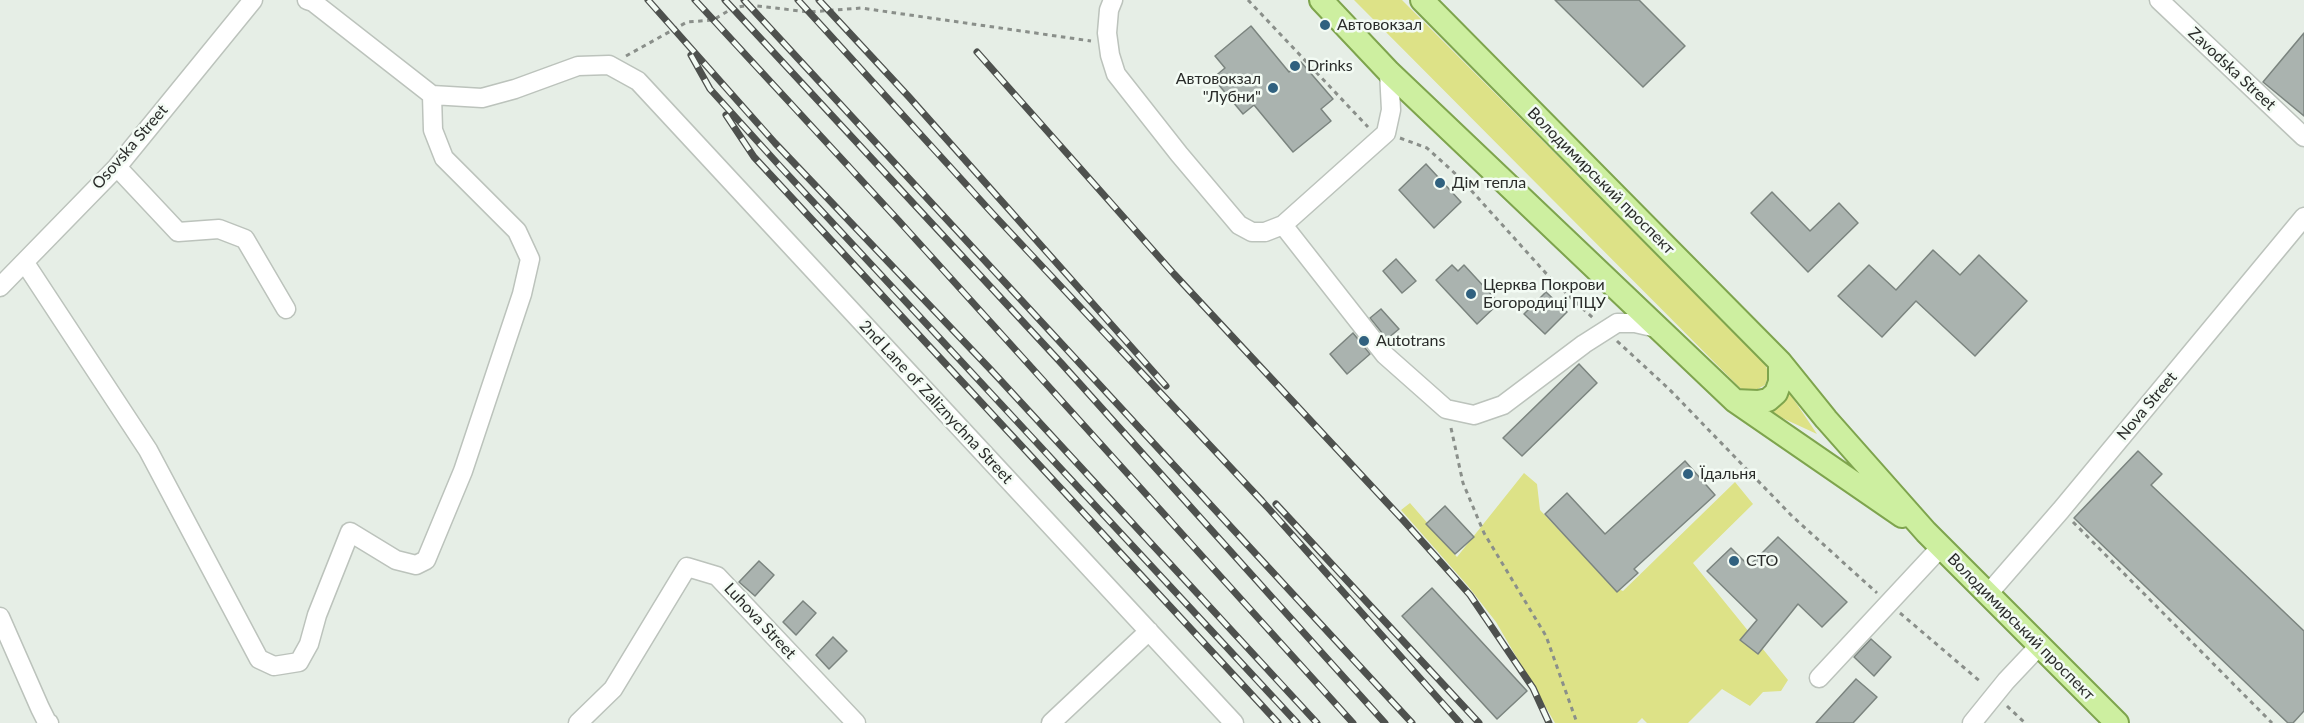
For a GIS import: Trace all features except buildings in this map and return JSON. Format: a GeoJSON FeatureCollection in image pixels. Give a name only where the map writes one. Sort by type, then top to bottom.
{"type":"FeatureCollection","features":[{"type":"Feature","properties":{"kind":"main road","name":"Володимирський проспект"},"geometry":{"type":"LineString","coordinates":[[1321,0],[1389,72],[1735,401],[1933,539]]}},
{"type":"Feature","properties":{"kind":"main road","name":"Володимирський проспект"},"geometry":{"type":"LineString","coordinates":[[1422,0],[1780,362],[1826,419],[1933,539],[2117,723]]}},
{"type":"Feature","properties":{"kind":"main road"},"geometry":{"type":"LineString","coordinates":[[1735,401],[1768,400],[1776,393],[1780,382],[1780,362]]}},
{"type":"Feature","properties":{"kind":"street","name":"Osovska Street"},"geometry":{"type":"LineString","coordinates":[[0,287],[117,166],[253,0]]}},
{"type":"Feature","properties":{"kind":"street"},"geometry":{"type":"LineString","coordinates":[[307,0],[313,2],[432,95],[482,98],[515,89],[578,66],[609,65]]}},
{"type":"Feature","properties":{"kind":"street"},"geometry":{"type":"LineString","coordinates":[[1113,0],[1109,10],[1107,33],[1116,74],[1239,225],[1252,232],[1265,232],[1283,225],[1386,133],[1391,110],[1389,72]]}},
{"type":"Feature","properties":{"kind":"street","name":"Zavodska Street"},"geometry":{"type":"LineString","coordinates":[[2159,0],[2304,137]]}},
{"type":"Feature","properties":{"kind":"street","name":"2nd Lane of Zaliznychna Street"},"geometry":{"type":"LineString","coordinates":[[609,65],[638,81],[1234,723]]}},
{"type":"Feature","properties":{"kind":"street"},"geometry":{"type":"LineString","coordinates":[[25,263],[148,450],[259,659],[274,666],[299,662],[309,644],[350,532],[396,560],[416,565],[426,560],[464,471],[522,294],[530,258],[517,231],[444,158],[434,130],[432,95]]}},
{"type":"Feature","properties":{"kind":"street"},"geometry":{"type":"LineString","coordinates":[[117,166],[178,232],[219,229],[245,239],[286,309]]}},
{"type":"Feature","properties":{"kind":"street","name":"Nova Street"},"geometry":{"type":"LineString","coordinates":[[1988,594],[2061,510],[2304,217]]}},
{"type":"Feature","properties":{"kind":"street"},"geometry":{"type":"LineString","coordinates":[[1283,225],[1385,355],[1446,409],[1474,415],[1503,405],[1617,323],[1635,323],[1661,329]]}},
{"type":"Feature","properties":{"kind":"street"},"geometry":{"type":"LineString","coordinates":[[1819,678],[1889,604],[1933,539]]}},
{"type":"Feature","properties":{"kind":"street","name":"Luhova Street"},"geometry":{"type":"LineString","coordinates":[[578,723],[613,689],[687,567],[717,576],[856,723]]}},
{"type":"Feature","properties":{"kind":"street"},"geometry":{"type":"LineString","coordinates":[[0,617],[46,723]]}},
{"type":"Feature","properties":{"kind":"street"},"geometry":{"type":"LineString","coordinates":[[1051,723],[1149,631]]}},
{"type":"Feature","properties":{"kind":"street"},"geometry":{"type":"LineString","coordinates":[[1972,723],[2039,646]]}},
{"type":"Feature","properties":{"kind":"path"},"geometry":{"type":"LineString","coordinates":[[1248,0],[1365,126],[1426,148],[1460,178],[1552,280],[1669,389],[1792,516],[2025,723]]}},
{"type":"Feature","properties":{"kind":"path"},"geometry":{"type":"LineString","coordinates":[[609,65],[687,22],[713,20],[733,8],[749,5],[809,12],[861,8],[1109,44]]}},
{"type":"Feature","properties":{"kind":"path"},"geometry":{"type":"LineString","coordinates":[[1446,409],[1463,483],[1484,533],[1546,636],[1577,723]]}},
{"type":"Feature","properties":{"kind":"path"},"geometry":{"type":"LineString","coordinates":[[2061,510],[2272,723]]}},
{"type":"Feature","properties":{"kind":"green space"},"geometry":{"type":"Polygon","coordinates":[[[1354,0],[1402,0],[1765,364],[1769,374],[1765,385],[1754,391],[1743,390],[1738,386],[1354,0]]]}},
{"type":"Feature","properties":{"kind":"green space"},"geometry":{"type":"Polygon","coordinates":[[[1788,391],[1817,434],[1767,411],[1780,405],[1788,391]]]}},
{"type":"Feature","properties":{"kind":"green space"},"geometry":{"type":"Polygon","coordinates":[[[1524,473],[1537,484],[1540,510],[1613,587],[1623,591],[1735,482],[1753,504],[1693,563],[1788,680],[1781,691],[1763,692],[1750,706],[1722,689],[1688,723],[1647,723],[1642,718],[1637,723],[1555,723],[1496,622],[1468,586],[1401,510],[1410,503],[1457,557],[1524,473]]]}},
{"type":"Feature","properties":{"kind":"railway"},"geometry":{"type":"LineString","coordinates":[[648,0],[775,143],[991,370],[1317,723]]}},
{"type":"Feature","properties":{"kind":"railway"},"geometry":{"type":"LineString","coordinates":[[695,0],[899,221],[1353,723]]}},
{"type":"Feature","properties":{"kind":"railway"},"geometry":{"type":"LineString","coordinates":[[725,0],[1062,364],[1385,723]]}},
{"type":"Feature","properties":{"kind":"railway"},"geometry":{"type":"LineString","coordinates":[[744,0],[1412,723]]}},
{"type":"Feature","properties":{"kind":"railway"},"geometry":{"type":"LineString","coordinates":[[798,0],[993,214],[1262,501],[1460,723]]}},
{"type":"Feature","properties":{"kind":"railway"},"geometry":{"type":"LineString","coordinates":[[819,0],[909,97],[1166,386]]}},
{"type":"Feature","properties":{"kind":"railway"},"geometry":{"type":"LineString","coordinates":[[977,52],[1174,274],[1470,595],[1533,688],[1549,723]]}},
{"type":"Feature","properties":{"kind":"railway"},"geometry":{"type":"LineString","coordinates":[[691,55],[710,89],[777,163],[1297,723]]}},
{"type":"Feature","properties":{"kind":"railway"},"geometry":{"type":"LineString","coordinates":[[726,115],[754,157],[1278,723]]}},
{"type":"Feature","properties":{"kind":"railway"},"geometry":{"type":"LineString","coordinates":[[1276,504],[1479,723]]}},
{"type":"Feature","properties":{"kind":"place","name":"Автовокзал"},"geometry":{"type":"Point","coordinates":[1325,25]}},
{"type":"Feature","properties":{"kind":"place","name":"Drinks"},"geometry":{"type":"Point","coordinates":[1295,66]}},
{"type":"Feature","properties":{"kind":"place","name":"Автовокзал \"Лубни\""},"geometry":{"type":"Point","coordinates":[1273,88]}},
{"type":"Feature","properties":{"kind":"place","name":"Дім тепла"},"geometry":{"type":"Point","coordinates":[1440,183]}},
{"type":"Feature","properties":{"kind":"place","name":"Церква Покрови Богородиці ПЦУ"},"geometry":{"type":"Point","coordinates":[1471,294]}},
{"type":"Feature","properties":{"kind":"place","name":"Autotrans"},"geometry":{"type":"Point","coordinates":[1364,341]}},
{"type":"Feature","properties":{"kind":"place","name":"Їдальня"},"geometry":{"type":"Point","coordinates":[1688,474]}},
{"type":"Feature","properties":{"kind":"place","name":"СТО"},"geometry":{"type":"Point","coordinates":[1734,561]}}]}
